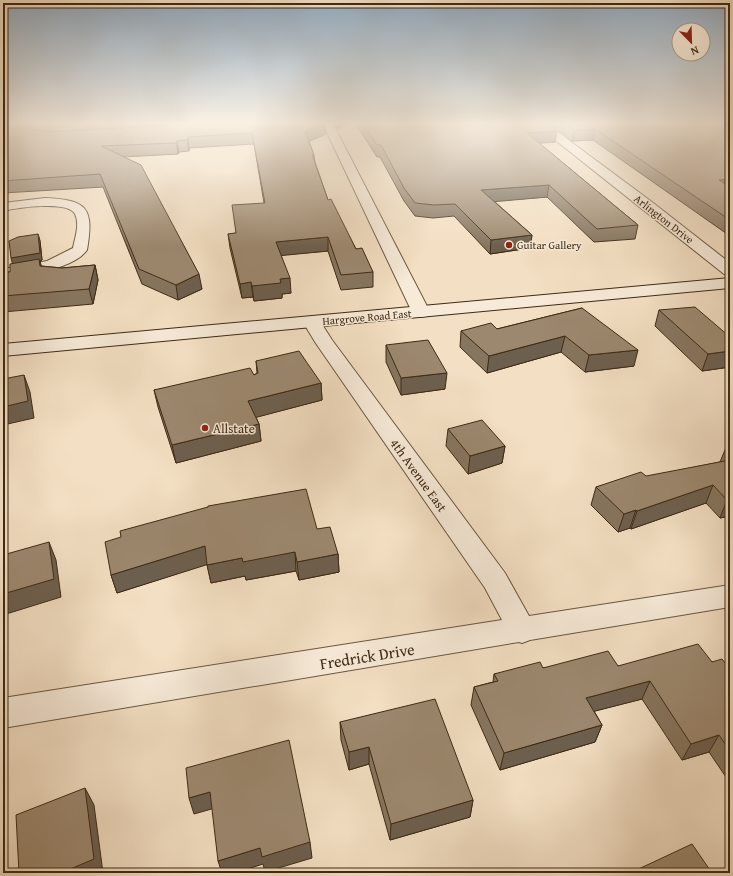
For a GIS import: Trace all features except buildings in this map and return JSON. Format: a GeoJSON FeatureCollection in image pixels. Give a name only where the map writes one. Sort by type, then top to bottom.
{"type":"FeatureCollection","features":[{"type":"Feature","properties":{"kind":"street"},"geometry":{"type":"LineString","coordinates":[[349,165],[421,312]]}},
{"type":"Feature","properties":{"kind":"street","name":"Arlington Drive"},"geometry":{"type":"LineString","coordinates":[[594,165],[730,271]]}},
{"type":"Feature","properties":{"kind":"street"},"geometry":{"type":"LineString","coordinates":[[3,207],[12,204],[58,203],[75,206],[81,212],[84,229],[80,250],[66,260],[42,268],[3,274]]}},
{"type":"Feature","properties":{"kind":"street","name":"Hargrove Road East"},"geometry":{"type":"LineString","coordinates":[[3,350],[730,283]]}},
{"type":"Feature","properties":{"kind":"street","name":"4th Avenue East"},"geometry":{"type":"LineString","coordinates":[[312,322],[324,342],[495,581],[522,631]]}},
{"type":"Feature","properties":{"kind":"street","name":"Fredrick Drive"},"geometry":{"type":"LineString","coordinates":[[3,714],[522,631],[730,596]]}},
{"type":"Feature","properties":{"kind":"place","name":"Guitar Gallery"},"geometry":{"type":"Point","coordinates":[509,245]}},
{"type":"Feature","properties":{"kind":"place","name":"Allstate"},"geometry":{"type":"Point","coordinates":[205,428]}}]}
